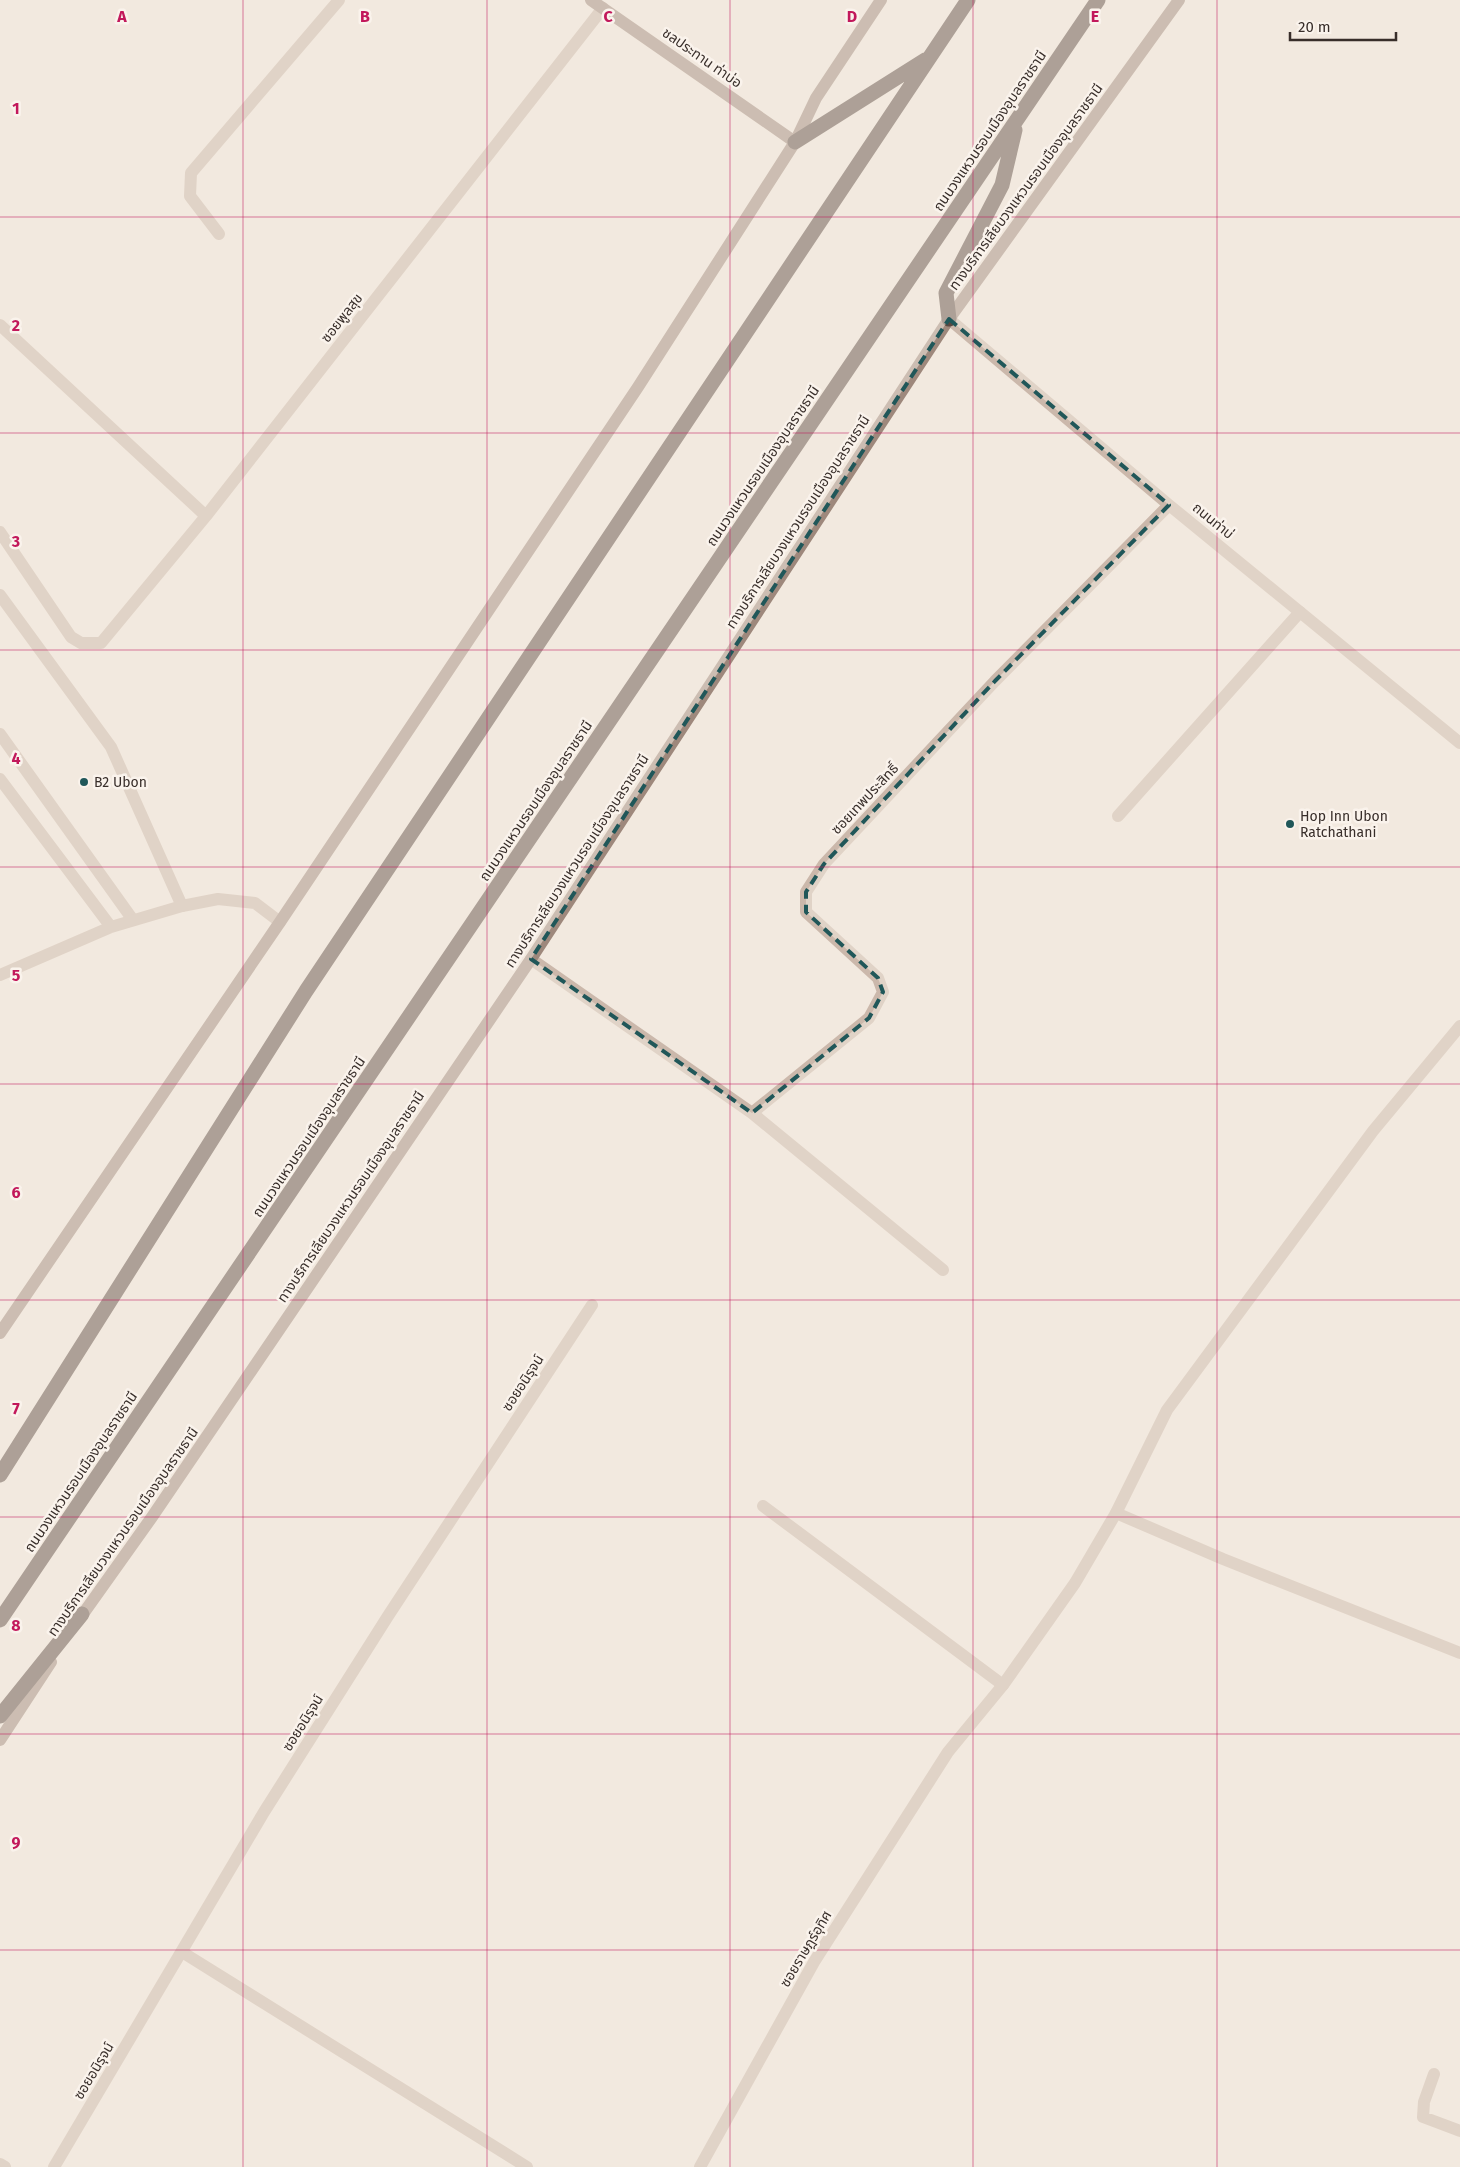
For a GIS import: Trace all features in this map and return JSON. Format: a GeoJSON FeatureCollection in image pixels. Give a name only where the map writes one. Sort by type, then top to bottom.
{"type":"FeatureCollection","features":[{"type":"Feature","properties":{"kind":"highway"},"geometry":{"type":"LineString","coordinates":[[0,1474],[306,991],[968,0]]}},
{"type":"Feature","properties":{"kind":"highway","name":"ถนนวงแหวนรอบเมืองอุบลราชธานี"},"geometry":{"type":"LineString","coordinates":[[0,1620],[1098,0]]}},
{"type":"Feature","properties":{"kind":"highway"},"geometry":{"type":"LineString","coordinates":[[795,142],[930,56]]}},
{"type":"Feature","properties":{"kind":"highway"},"geometry":{"type":"LineString","coordinates":[[949,319],[946,293],[1002,185],[1016,121]]}},
{"type":"Feature","properties":{"kind":"highway"},"geometry":{"type":"LineString","coordinates":[[0,1716],[82,1614]]}},
{"type":"Feature","properties":{"kind":"main road","name":"ชลประทาน ท่าบ่อ"},"geometry":{"type":"LineString","coordinates":[[591,0],[795,142]]}},
{"type":"Feature","properties":{"kind":"main road"},"geometry":{"type":"LineString","coordinates":[[0,1334],[280,922],[638,387],[795,142],[816,98],[882,0]]}},
{"type":"Feature","properties":{"kind":"main road","name":"ทางบริการเลียบวงแหวนรอบเมืองอุบลราชธานี"},"geometry":{"type":"LineString","coordinates":[[0,1740],[82,1614],[158,1509],[531,959],[949,319],[1179,0]]}},
{"type":"Feature","properties":{"kind":"street"},"geometry":{"type":"LineString","coordinates":[[219,234],[190,196],[191,173],[339,0]]}},
{"type":"Feature","properties":{"kind":"street","name":"ซอยพูลสุข"},"geometry":{"type":"LineString","coordinates":[[0,532],[71,637],[81,643],[102,643],[206,516],[603,8]]}},
{"type":"Feature","properties":{"kind":"street","name":"ถนนท่าบ่"},"geometry":{"type":"LineString","coordinates":[[949,319],[1169,505],[1460,743]]}},
{"type":"Feature","properties":{"kind":"street"},"geometry":{"type":"LineString","coordinates":[[0,325],[206,516]]}},
{"type":"Feature","properties":{"kind":"street","name":"ซอยเทพประสิทธิ์"},"geometry":{"type":"LineString","coordinates":[[752,1114],[869,1018],[883,992],[878,978],[806,912],[806,892],[824,864],[994,682],[1169,505]]}},
{"type":"Feature","properties":{"kind":"street"},"geometry":{"type":"LineString","coordinates":[[0,595],[111,747],[182,906]]}},
{"type":"Feature","properties":{"kind":"street"},"geometry":{"type":"LineString","coordinates":[[1118,816],[1300,612]]}},
{"type":"Feature","properties":{"kind":"street"},"geometry":{"type":"LineString","coordinates":[[0,734],[132,920]]}},
{"type":"Feature","properties":{"kind":"street"},"geometry":{"type":"LineString","coordinates":[[0,779],[111,927]]}},
{"type":"Feature","properties":{"kind":"street"},"geometry":{"type":"LineString","coordinates":[[0,975],[111,927],[182,906],[218,899],[255,903],[280,922]]}},
{"type":"Feature","properties":{"kind":"street"},"geometry":{"type":"LineString","coordinates":[[531,959],[752,1114],[943,1270]]}},
{"type":"Feature","properties":{"kind":"street","name":"ซอยราษฎร์อุทิศ"},"geometry":{"type":"LineString","coordinates":[[700,2167],[814,1962],[948,1752],[1002,1685],[1075,1583],[1116,1513],[1167,1410],[1373,1132],[1460,1026]]}},
{"type":"Feature","properties":{"kind":"street","name":"ซอยอนิรุจน์"},"geometry":{"type":"LineString","coordinates":[[54,2167],[264,1812],[378,1632],[592,1305]]}},
{"type":"Feature","properties":{"kind":"street"},"geometry":{"type":"LineString","coordinates":[[763,1506],[1002,1685]]}},
{"type":"Feature","properties":{"kind":"street"},"geometry":{"type":"LineString","coordinates":[[1116,1513],[1223,1559],[1460,1653]]}},
{"type":"Feature","properties":{"kind":"street"},"geometry":{"type":"LineString","coordinates":[[182,1952],[527,2167]]}},
{"type":"Feature","properties":{"kind":"street"},"geometry":{"type":"LineString","coordinates":[[1434,2074],[1424,2102],[1423,2117],[1460,2131]]}},
{"type":"Feature","properties":{"kind":"street"},"geometry":{"type":"LineString","coordinates":[[0,2164],[5,2167]]}},
{"type":"Feature","properties":{"kind":"highlighted area"},"geometry":{"type":"Polygon","coordinates":[[[949,319],[1169,505],[995,681],[824,864],[806,892],[806,912],[878,978],[883,992],[869,1018],[752,1113],[531,959],[949,319]]]}},
{"type":"Feature","properties":{"kind":"place","name":"B2 Ubon"},"geometry":{"type":"Point","coordinates":[84,782]}},
{"type":"Feature","properties":{"kind":"place","name":"Hop Inn Ubon Ratchathani"},"geometry":{"type":"Point","coordinates":[1290,824]}}]}
